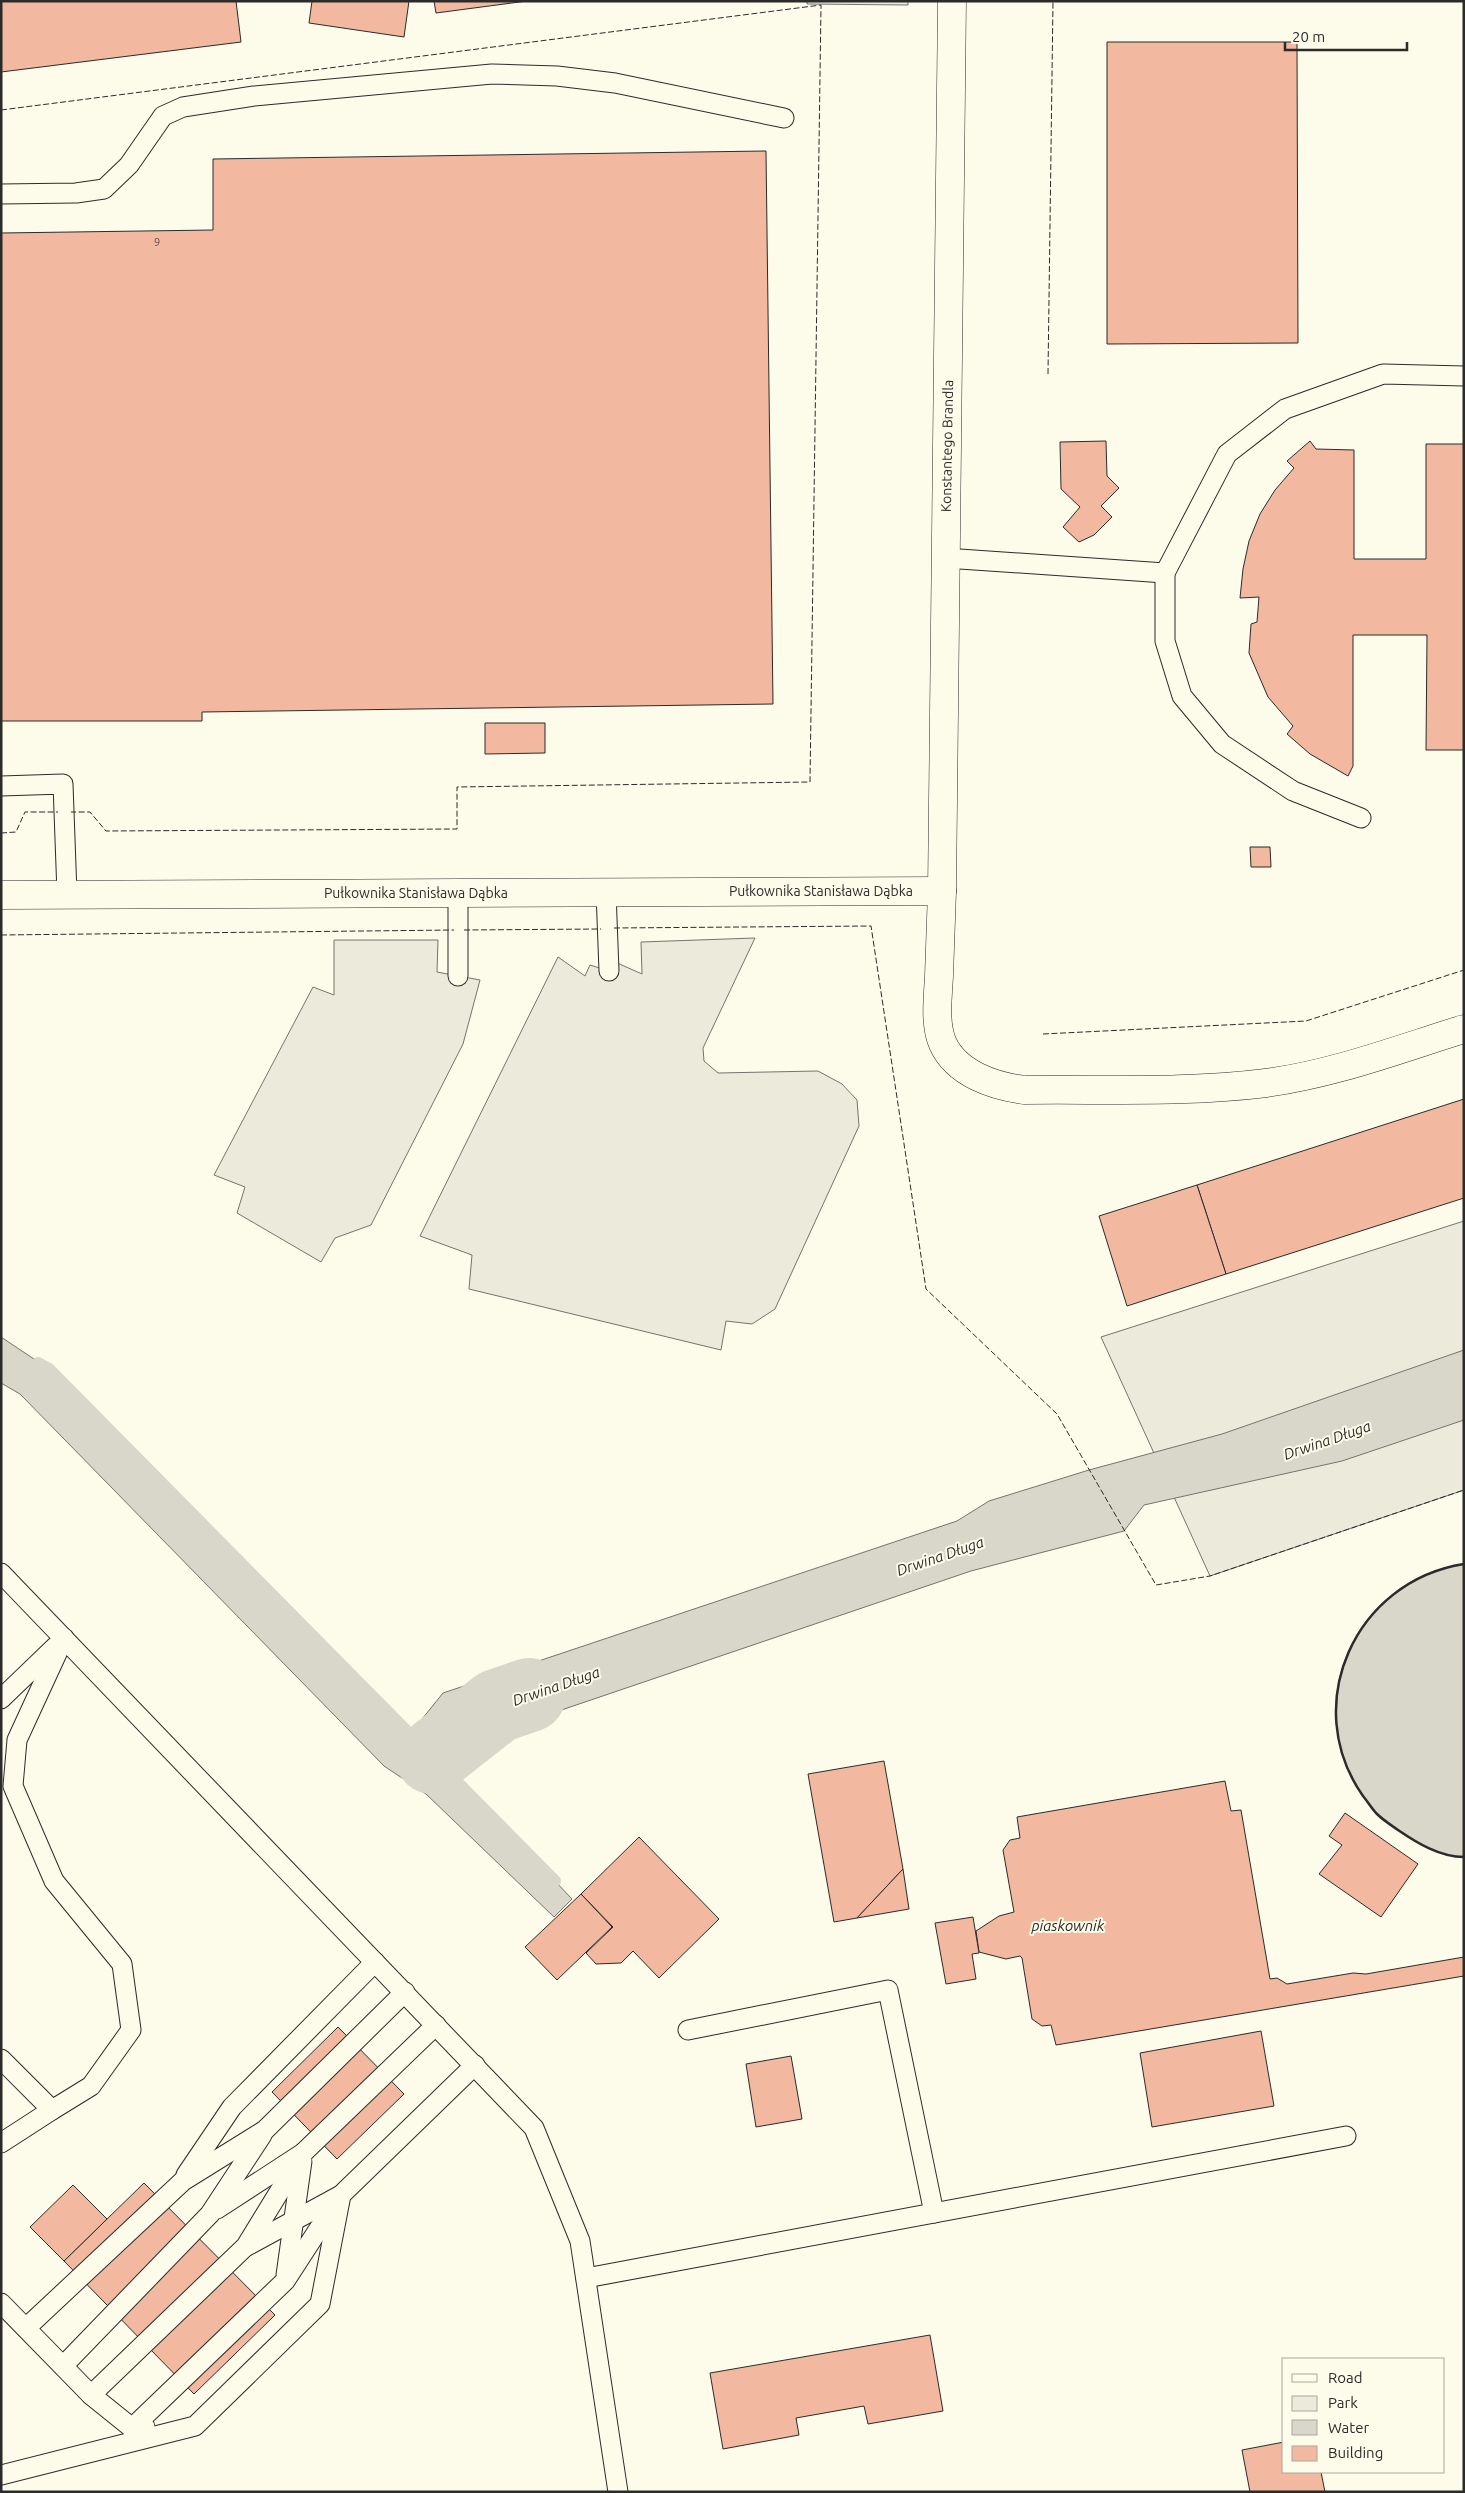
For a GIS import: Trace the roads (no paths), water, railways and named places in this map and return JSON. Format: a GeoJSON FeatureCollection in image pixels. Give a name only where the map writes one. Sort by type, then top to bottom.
{"type":"FeatureCollection","features":[{"type":"Feature","properties":{"kind":"street","name":"Konstantego Brandla"},"geometry":{"type":"LineString","coordinates":[[942,891],[952,1]]}},
{"type":"Feature","properties":{"kind":"street","name":"Pułkownika Stanisława Dąbka"},"geometry":{"type":"LineString","coordinates":[[1,895],[942,891]]}},
{"type":"Feature","properties":{"kind":"street"},"geometry":{"type":"LineString","coordinates":[[942,891],[938,1008],[939,1027],[943,1044],[951,1057],[975,1076],[1005,1088],[1024,1090],[1210,1088],[1267,1083],[1329,1071],[1464,1029]]}},
{"type":"Feature","properties":{"kind":"lane"},"geometry":{"type":"LineString","coordinates":[[1,194],[76,193],[104,189],[129,165],[163,116],[183,107],[264,95],[492,74],[557,76],[615,83],[784,118]]}},
{"type":"Feature","properties":{"kind":"lane"},"geometry":{"type":"LineString","coordinates":[[1361,818],[1293,791],[1222,744],[1182,696],[1165,640],[1165,573],[1227,454],[1285,409],[1383,374],[1464,376]]}},
{"type":"Feature","properties":{"kind":"lane"},"geometry":{"type":"LineString","coordinates":[[945,558],[1165,573]]}},
{"type":"Feature","properties":{"kind":"lane"},"geometry":{"type":"LineString","coordinates":[[1,786],[63,784],[67,894]]}},
{"type":"Feature","properties":{"kind":"lane"},"geometry":{"type":"LineString","coordinates":[[458,892],[458,976]]}},
{"type":"Feature","properties":{"kind":"lane"},"geometry":{"type":"LineString","coordinates":[[606,892],[609,971]]}},
{"type":"Feature","properties":{"kind":"lane"},"geometry":{"type":"LineString","coordinates":[[1,1573],[534,2128],[580,2241],[618,2492]]}},
{"type":"Feature","properties":{"kind":"lane"},"geometry":{"type":"LineString","coordinates":[[1,1698],[64,1638]]}},
{"type":"Feature","properties":{"kind":"lane"},"geometry":{"type":"LineString","coordinates":[[1,2143],[91,2086],[130,2030],[122,1964],[54,1881],[13,1786],[16,1740],[64,1638]]}},
{"type":"Feature","properties":{"kind":"lane"},"geometry":{"type":"LineString","coordinates":[[1,1801],[13,1786]]}},
{"type":"Feature","properties":{"kind":"lane"},"geometry":{"type":"LineString","coordinates":[[183,2181],[232,2107],[376,1962]]}},
{"type":"Feature","properties":{"kind":"lane"},"geometry":{"type":"LineString","coordinates":[[688,2030],[888,1990],[934,2213]]}},
{"type":"Feature","properties":{"kind":"lane"},"geometry":{"type":"LineString","coordinates":[[62,2366],[210,2214],[265,2130],[405,1992]]}},
{"type":"Feature","properties":{"kind":"lane"},"geometry":{"type":"LineString","coordinates":[[210,2214],[302,2153],[436,2025]]}},
{"type":"Feature","properties":{"kind":"lane"},"geometry":{"type":"LineString","coordinates":[[1,2058],[52,2110]]}},
{"type":"Feature","properties":{"kind":"lane"},"geometry":{"type":"LineString","coordinates":[[132,2428],[286,2281],[341,2195],[475,2065]]}},
{"type":"Feature","properties":{"kind":"lane"},"geometry":{"type":"LineString","coordinates":[[26,2328],[183,2181],[265,2130]]}},
{"type":"Feature","properties":{"kind":"lane"},"geometry":{"type":"LineString","coordinates":[[586,2278],[1346,2136]]}},
{"type":"Feature","properties":{"kind":"lane"},"geometry":{"type":"LineString","coordinates":[[286,2281],[302,2153]]}},
{"type":"Feature","properties":{"kind":"lane"},"geometry":{"type":"LineString","coordinates":[[91,2395],[246,2246],[302,2153]]}},
{"type":"Feature","properties":{"kind":"lane"},"geometry":{"type":"LineString","coordinates":[[246,2246],[341,2195]]}},
{"type":"Feature","properties":{"kind":"lane"},"geometry":{"type":"LineString","coordinates":[[1,2476],[194,2426],[320,2304],[341,2195]]}},
{"type":"Feature","properties":{"kind":"lane"},"geometry":{"type":"LineString","coordinates":[[1,2303],[91,2395],[132,2428],[194,2426]]}},
{"type":"Feature","properties":{"kind":"water"},"geometry":{"type":"Polygon","coordinates":[[[1,1337],[49,1369],[555,1881],[572,1899],[554,1917],[426,1794],[384,1766],[20,1394],[1,1383],[1,1337]]]}},
{"type":"Feature","properties":{"kind":"water"},"geometry":{"type":"Polygon","coordinates":[[[1464,1350],[1464,1420],[1342,1461],[1144,1505],[1124,1531],[971,1571],[476,1739],[443,1747],[418,1724],[443,1693],[957,1521],[989,1501],[1089,1470],[1222,1434],[1464,1350]]]}},
{"type":"Feature","properties":{"kind":"water"},"geometry":{"type":"Polygon","coordinates":[[[1464,1564],[1464,1857],[1446,1855],[1429,1848],[1405,1835],[1377,1814],[1363,1796],[1344,1761],[1336,1724],[1338,1687],[1348,1652],[1367,1620],[1393,1594],[1425,1575],[1464,1564]]]}},
{"type":"Feature","properties":{"kind":"waterway"},"geometry":{"type":"LineString","coordinates":[[38,1363],[49,1369],[555,1881]]}},
{"type":"Feature","properties":{"kind":"waterway","name":"Drwina Długa"},"geometry":{"type":"LineString","coordinates":[[432,1757],[497,1706],[529,1695]]}},
{"type":"Feature","properties":{"kind":"water label","name":"piaskownik"},"geometry":{"type":"Point","coordinates":[1068,1925]}}]}
